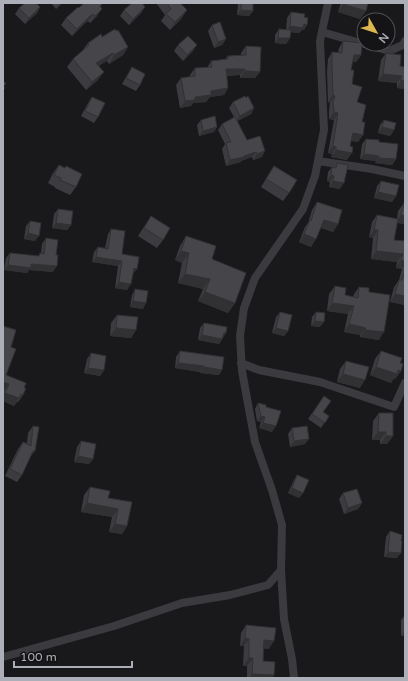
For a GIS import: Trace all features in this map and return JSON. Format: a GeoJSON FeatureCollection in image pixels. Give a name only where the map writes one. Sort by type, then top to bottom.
{"type":"FeatureCollection","features":[{"type":"Feature","properties":{"kind":"street"},"geometry":{"type":"LineString","coordinates":[[294,678],[292,659],[284,619],[281,570],[282,525],[272,490],[255,442],[241,363],[240,336],[244,308],[255,278],[302,209],[315,176],[324,130],[320,41],[328,3]]}},
{"type":"Feature","properties":{"kind":"street"},"geometry":{"type":"LineString","coordinates":[[322,32],[356,42]]}},
{"type":"Feature","properties":{"kind":"street"},"geometry":{"type":"LineString","coordinates":[[396,48],[403,45],[405,41]]}},
{"type":"Feature","properties":{"kind":"street"},"geometry":{"type":"LineString","coordinates":[[318,161],[372,169],[405,176]]}},
{"type":"Feature","properties":{"kind":"street"},"geometry":{"type":"LineString","coordinates":[[241,363],[258,370],[320,382],[394,406],[405,383]]}},
{"type":"Feature","properties":{"kind":"street"},"geometry":{"type":"LineString","coordinates":[[3,657],[114,626],[182,603],[230,595],[268,585],[281,570]]}},
{"type":"Feature","properties":{"kind":"building"},"geometry":{"type":"Polygon","coordinates":[[[25,3],[36,3],[40,7],[29,18],[19,8],[25,3]]]}},
{"type":"Feature","properties":{"kind":"building"},"geometry":{"type":"Polygon","coordinates":[[[84,3],[101,3],[102,4],[100,6],[102,9],[95,16],[93,14],[89,17],[77,29],[66,18],[84,3]]]}},
{"type":"Feature","properties":{"kind":"building"},"geometry":{"type":"Polygon","coordinates":[[[132,3],[142,3],[145,7],[133,19],[124,10],[132,3]]]}},
{"type":"Feature","properties":{"kind":"building"},"geometry":{"type":"Polygon","coordinates":[[[167,3],[180,3],[187,10],[175,22],[166,14],[171,9],[167,3]]]}},
{"type":"Feature","properties":{"kind":"building"},"geometry":{"type":"Polygon","coordinates":[[[241,3],[253,3],[253,11],[241,10],[241,3]]]}},
{"type":"Feature","properties":{"kind":"building"},"geometry":{"type":"Polygon","coordinates":[[[368,3],[366,11],[343,4],[368,3]]]}},
{"type":"Feature","properties":{"kind":"building"},"geometry":{"type":"Polygon","coordinates":[[[291,12],[305,14],[304,17],[308,18],[307,25],[304,24],[303,28],[290,26],[291,12]]]}},
{"type":"Feature","properties":{"kind":"building"},"geometry":{"type":"Polygon","coordinates":[[[220,22],[226,39],[218,42],[212,25],[220,22]]]}},
{"type":"Feature","properties":{"kind":"building"},"geometry":{"type":"Polygon","coordinates":[[[115,29],[116,31],[118,30],[128,47],[114,55],[113,53],[96,63],[104,72],[92,82],[73,59],[89,45],[88,43],[101,34],[102,37],[115,29]]]}},
{"type":"Feature","properties":{"kind":"building"},"geometry":{"type":"Polygon","coordinates":[[[279,29],[291,30],[290,38],[278,38],[279,29]]]}},
{"type":"Feature","properties":{"kind":"building"},"geometry":{"type":"Polygon","coordinates":[[[188,36],[197,45],[187,55],[178,45],[188,36]]]}},
{"type":"Feature","properties":{"kind":"building"},"geometry":{"type":"Polygon","coordinates":[[[343,41],[356,42],[356,52],[361,52],[361,55],[354,55],[351,70],[354,70],[352,84],[362,87],[357,102],[366,105],[362,122],[365,122],[363,135],[353,133],[350,146],[353,147],[352,153],[336,150],[336,147],[333,146],[338,113],[334,112],[333,103],[335,96],[333,95],[332,52],[342,53],[343,41]]]}},
{"type":"Feature","properties":{"kind":"building"},"geometry":{"type":"Polygon","coordinates":[[[246,46],[261,47],[260,72],[245,71],[245,69],[226,69],[228,88],[211,91],[211,95],[195,97],[195,100],[185,101],[181,78],[195,76],[195,68],[212,67],[211,61],[228,59],[228,56],[246,55],[246,46]]]}},
{"type":"Feature","properties":{"kind":"building"},"geometry":{"type":"Polygon","coordinates":[[[386,53],[401,55],[400,66],[405,67],[405,81],[401,80],[402,76],[383,74],[386,53]]]}},
{"type":"Feature","properties":{"kind":"building"},"geometry":{"type":"Polygon","coordinates":[[[132,67],[145,74],[140,85],[126,78],[132,67]]]}},
{"type":"Feature","properties":{"kind":"building"},"geometry":{"type":"Polygon","coordinates":[[[245,96],[246,98],[248,96],[254,108],[240,116],[233,102],[245,96]]]}},
{"type":"Feature","properties":{"kind":"building"},"geometry":{"type":"Polygon","coordinates":[[[92,97],[105,103],[98,117],[85,111],[92,97]]]}},
{"type":"Feature","properties":{"kind":"building"},"geometry":{"type":"Polygon","coordinates":[[[215,116],[217,127],[203,131],[201,120],[215,116]]]}},
{"type":"Feature","properties":{"kind":"building"},"geometry":{"type":"Polygon","coordinates":[[[235,117],[247,140],[260,136],[265,151],[257,154],[256,152],[244,157],[230,160],[226,143],[231,142],[222,124],[235,117]]]}},
{"type":"Feature","properties":{"kind":"building"},"geometry":{"type":"Polygon","coordinates":[[[384,120],[396,123],[394,130],[382,127],[384,120]]]}},
{"type":"Feature","properties":{"kind":"building"},"geometry":{"type":"Polygon","coordinates":[[[366,139],[398,144],[396,159],[379,158],[379,156],[364,154],[366,139]]]}},
{"type":"Feature","properties":{"kind":"building"},"geometry":{"type":"Polygon","coordinates":[[[337,163],[348,165],[344,183],[333,181],[334,176],[331,175],[332,167],[336,168],[337,163]]]}},
{"type":"Feature","properties":{"kind":"building"},"geometry":{"type":"Polygon","coordinates":[[[59,165],[65,168],[66,166],[82,174],[76,187],[60,180],[61,178],[54,175],[59,165]]]}},
{"type":"Feature","properties":{"kind":"building"},"geometry":{"type":"Polygon","coordinates":[[[274,166],[297,180],[289,193],[266,179],[274,166]]]}},
{"type":"Feature","properties":{"kind":"building"},"geometry":{"type":"Polygon","coordinates":[[[381,181],[399,185],[396,196],[378,192],[381,181]]]}},
{"type":"Feature","properties":{"kind":"building"},"geometry":{"type":"Polygon","coordinates":[[[317,202],[342,210],[338,224],[324,220],[316,239],[304,234],[310,220],[311,221],[317,202]]]}},
{"type":"Feature","properties":{"kind":"building"},"geometry":{"type":"Polygon","coordinates":[[[405,203],[405,216],[401,215],[405,203]]]}},
{"type":"Feature","properties":{"kind":"building"},"geometry":{"type":"Polygon","coordinates":[[[58,209],[73,211],[71,225],[56,223],[58,209]]]}},
{"type":"Feature","properties":{"kind":"building"},"geometry":{"type":"Polygon","coordinates":[[[377,215],[398,219],[394,240],[405,241],[405,261],[401,260],[403,254],[376,251],[378,230],[374,230],[377,215]]]}},
{"type":"Feature","properties":{"kind":"building"},"geometry":{"type":"Polygon","coordinates":[[[151,216],[170,228],[163,240],[144,228],[151,216]]]}},
{"type":"Feature","properties":{"kind":"building"},"geometry":{"type":"Polygon","coordinates":[[[30,221],[41,223],[39,236],[28,233],[30,221]]]}},
{"type":"Feature","properties":{"kind":"building"},"geometry":{"type":"Polygon","coordinates":[[[111,229],[125,231],[122,254],[139,257],[137,269],[134,268],[131,284],[119,282],[122,261],[96,257],[98,247],[108,249],[111,229]]]}},
{"type":"Feature","properties":{"kind":"building"},"geometry":{"type":"Polygon","coordinates":[[[186,236],[216,246],[212,259],[246,273],[235,303],[205,292],[210,279],[185,274],[189,253],[181,251],[186,236]]]}},
{"type":"Feature","properties":{"kind":"building"},"geometry":{"type":"Polygon","coordinates":[[[46,238],[58,240],[56,255],[58,255],[57,266],[31,264],[31,268],[8,265],[10,253],[39,256],[40,253],[44,254],[46,238]]]}},
{"type":"Feature","properties":{"kind":"building"},"geometry":{"type":"Polygon","coordinates":[[[405,271],[405,296],[395,294],[399,280],[402,280],[405,271]]]}},
{"type":"Feature","properties":{"kind":"building"},"geometry":{"type":"Polygon","coordinates":[[[335,286],[346,288],[345,295],[358,298],[359,287],[369,288],[369,292],[390,295],[384,332],[365,330],[366,328],[349,324],[354,306],[332,303],[335,286]]]}},
{"type":"Feature","properties":{"kind":"building"},"geometry":{"type":"Polygon","coordinates":[[[135,289],[148,291],[146,303],[133,301],[135,289]]]}},
{"type":"Feature","properties":{"kind":"building"},"geometry":{"type":"Polygon","coordinates":[[[280,312],[292,315],[288,331],[276,328],[280,312]]]}},
{"type":"Feature","properties":{"kind":"building"},"geometry":{"type":"Polygon","coordinates":[[[316,312],[325,313],[324,322],[315,321],[316,312]]]}},
{"type":"Feature","properties":{"kind":"building"},"geometry":{"type":"Polygon","coordinates":[[[117,315],[138,317],[136,330],[116,328],[117,315]]]}},
{"type":"Feature","properties":{"kind":"building"},"geometry":{"type":"Polygon","coordinates":[[[204,323],[227,327],[226,333],[224,333],[222,339],[202,335],[204,323]]]}},
{"type":"Feature","properties":{"kind":"building"},"geometry":{"type":"Polygon","coordinates":[[[3,326],[16,330],[11,347],[16,349],[6,375],[26,383],[24,388],[26,388],[23,395],[21,394],[19,398],[5,393],[9,384],[3,382],[3,326]]]}},
{"type":"Feature","properties":{"kind":"building"},"geometry":{"type":"Polygon","coordinates":[[[180,351],[224,357],[222,370],[178,363],[180,351]]]}},
{"type":"Feature","properties":{"kind":"building"},"geometry":{"type":"Polygon","coordinates":[[[381,351],[402,358],[400,363],[403,364],[401,371],[398,370],[397,374],[376,367],[381,351]]]}},
{"type":"Feature","properties":{"kind":"building"},"geometry":{"type":"Polygon","coordinates":[[[91,353],[106,356],[104,370],[88,368],[91,353]]]}},
{"type":"Feature","properties":{"kind":"building"},"geometry":{"type":"Polygon","coordinates":[[[346,361],[369,367],[365,380],[343,374],[346,361]]]}},
{"type":"Feature","properties":{"kind":"building"},"geometry":{"type":"Polygon","coordinates":[[[324,396],[331,401],[323,412],[329,416],[325,423],[312,414],[324,396]]]}},
{"type":"Feature","properties":{"kind":"building"},"geometry":{"type":"Polygon","coordinates":[[[258,403],[281,411],[276,426],[263,423],[265,417],[261,416],[258,403]]]}},
{"type":"Feature","properties":{"kind":"building"},"geometry":{"type":"Polygon","coordinates":[[[379,413],[393,413],[393,436],[386,436],[386,432],[378,432],[379,413]]]}},
{"type":"Feature","properties":{"kind":"building"},"geometry":{"type":"Polygon","coordinates":[[[33,426],[39,427],[35,451],[33,451],[22,475],[10,469],[23,442],[31,446],[33,426]]]}},
{"type":"Feature","properties":{"kind":"building"},"geometry":{"type":"Polygon","coordinates":[[[307,426],[309,439],[294,441],[292,428],[307,426]]]}},
{"type":"Feature","properties":{"kind":"building"},"geometry":{"type":"Polygon","coordinates":[[[81,441],[96,444],[93,459],[78,456],[81,441]]]}},
{"type":"Feature","properties":{"kind":"building"},"geometry":{"type":"Polygon","coordinates":[[[297,475],[309,480],[303,493],[292,488],[297,475]]]}},
{"type":"Feature","properties":{"kind":"building"},"geometry":{"type":"Polygon","coordinates":[[[90,487],[110,491],[108,498],[132,502],[127,526],[115,524],[118,509],[87,503],[90,487]]]}},
{"type":"Feature","properties":{"kind":"building"},"geometry":{"type":"Polygon","coordinates":[[[357,489],[362,503],[348,508],[343,493],[357,489]]]}},
{"type":"Feature","properties":{"kind":"building"},"geometry":{"type":"Polygon","coordinates":[[[390,531],[402,535],[401,553],[388,552],[390,531]]]}},
{"type":"Feature","properties":{"kind":"building"},"geometry":{"type":"Polygon","coordinates":[[[246,625],[276,628],[274,641],[264,640],[263,661],[275,662],[274,675],[252,674],[253,658],[249,658],[249,639],[245,638],[246,625]]]}}]}
